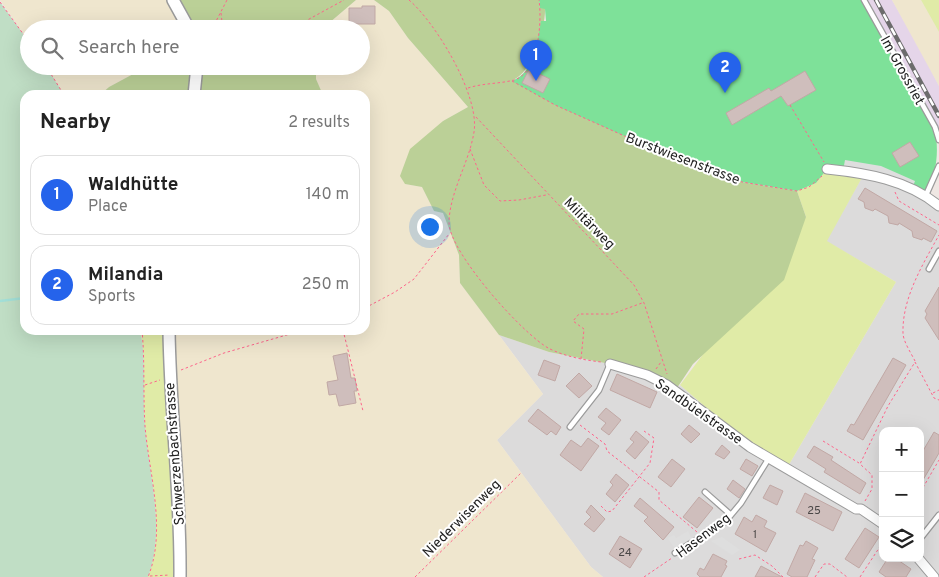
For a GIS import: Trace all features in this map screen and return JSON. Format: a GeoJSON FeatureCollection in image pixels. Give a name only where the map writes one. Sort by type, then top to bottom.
{"type":"FeatureCollection","features":[{"type":"Feature","properties":{"kind":"street"},"geometry":{"type":"LineString","coordinates":[[173,0],[184,20]]}},
{"type":"Feature","properties":{"kind":"street"},"geometry":{"type":"LineString","coordinates":[[194,90],[195,75]]}},
{"type":"Feature","properties":{"kind":"street"},"geometry":{"type":"LineString","coordinates":[[827,169],[864,174],[891,181],[926,195],[939,206]]}},
{"type":"Feature","properties":{"kind":"street","name":"Schwerzenbachstrasse"},"geometry":{"type":"LineString","coordinates":[[169,335],[169,374],[177,483],[180,576]]}},
{"type":"Feature","properties":{"kind":"street","name":"Sandbüelstrasse"},"geometry":{"type":"LineString","coordinates":[[610,364],[647,375],[667,385],[719,426],[769,458],[856,508],[861,508],[879,521]]}},
{"type":"Feature","properties":{"kind":"street"},"geometry":{"type":"LineString","coordinates":[[921,562],[934,577]]}},
{"type":"Feature","properties":{"kind":"lane","name":"Im Grossriet"},"geometry":{"type":"LineString","coordinates":[[864,0],[935,127],[939,140]]}},
{"type":"Feature","properties":{"kind":"lane"},"geometry":{"type":"LineString","coordinates":[[926,195],[939,166]]}},
{"type":"Feature","properties":{"kind":"lane"},"geometry":{"type":"LineString","coordinates":[[929,269],[939,251]]}},
{"type":"Feature","properties":{"kind":"lane"},"geometry":{"type":"LineString","coordinates":[[570,427],[599,390],[610,364]]}},
{"type":"Feature","properties":{"kind":"lane","name":"Hasenweg"},"geometry":{"type":"LineString","coordinates":[[675,553],[704,537],[731,515],[769,458]]}},
{"type":"Feature","properties":{"kind":"lane"},"geometry":{"type":"LineString","coordinates":[[705,492],[731,515]]}},
{"type":"Feature","properties":{"kind":"lane"},"geometry":{"type":"LineString","coordinates":[[924,534],[939,515]]}},
{"type":"Feature","properties":{"kind":"path"},"geometry":{"type":"LineString","coordinates":[[217,20],[227,0]]}},
{"type":"Feature","properties":{"kind":"path"},"geometry":{"type":"LineString","coordinates":[[307,20],[344,0]]}},
{"type":"Feature","properties":{"kind":"path"},"geometry":{"type":"LineString","coordinates":[[408,0],[430,22],[467,88],[475,117],[470,148],[452,201],[449,223],[450,234],[470,268],[526,332],[550,349],[581,360],[610,364]]}},
{"type":"Feature","properties":{"kind":"path"},"geometry":{"type":"LineString","coordinates":[[467,88],[484,83],[512,81],[520,78],[527,71],[534,55],[541,22],[539,0]]}},
{"type":"Feature","properties":{"kind":"path"},"geometry":{"type":"LineString","coordinates":[[0,2],[20,30]]}},
{"type":"Feature","properties":{"kind":"path"},"geometry":{"type":"LineString","coordinates":[[221,12],[222,20]]}},
{"type":"Feature","properties":{"kind":"path"},"geometry":{"type":"LineString","coordinates":[[52,75],[61,90]]}},
{"type":"Feature","properties":{"kind":"path","name":"Burstwiesenstrasse"},"geometry":{"type":"LineString","coordinates":[[512,81],[555,105],[647,146],[742,182],[797,190],[816,183],[827,169]]}},
{"type":"Feature","properties":{"kind":"path"},"geometry":{"type":"LineString","coordinates":[[790,105],[818,150],[827,169]]}},
{"type":"Feature","properties":{"kind":"path","name":"Militärweg"},"geometry":{"type":"LineString","coordinates":[[475,117],[634,285],[644,303],[662,361]]}},
{"type":"Feature","properties":{"kind":"path"},"geometry":{"type":"LineString","coordinates":[[470,148],[484,185],[500,201],[547,195]]}},
{"type":"Feature","properties":{"kind":"path"},"geometry":{"type":"LineString","coordinates":[[891,181],[898,201],[939,225]]}},
{"type":"Feature","properties":{"kind":"path"},"geometry":{"type":"LineString","coordinates":[[370,305],[414,279],[450,234]]}},
{"type":"Feature","properties":{"kind":"path"},"geometry":{"type":"LineString","coordinates":[[939,235],[920,269],[906,309],[903,334],[932,394],[939,400]]}},
{"type":"Feature","properties":{"kind":"path"},"geometry":{"type":"LineString","coordinates":[[581,360],[584,329],[572,321],[579,314],[612,314],[644,303]]}},
{"type":"Feature","properties":{"kind":"path"},"geometry":{"type":"LineString","coordinates":[[142,335],[145,425],[154,498],[156,544],[149,576],[180,576]]}},
{"type":"Feature","properties":{"kind":"path"},"geometry":{"type":"LineString","coordinates":[[145,385],[224,353],[287,335]]}},
{"type":"Feature","properties":{"kind":"path"},"geometry":{"type":"LineString","coordinates":[[344,335],[362,411]]}},
{"type":"Feature","properties":{"kind":"path"},"geometry":{"type":"LineString","coordinates":[[860,464],[888,406],[915,362]]}},
{"type":"Feature","properties":{"kind":"path"},"geometry":{"type":"LineString","coordinates":[[932,394],[939,390]]}},
{"type":"Feature","properties":{"kind":"path"},"geometry":{"type":"LineString","coordinates":[[575,421],[605,444],[607,451],[659,492],[659,500],[704,537]]}},
{"type":"Feature","properties":{"kind":"path"},"geometry":{"type":"LineString","coordinates":[[601,506],[607,512],[612,511],[650,463],[654,438],[644,431]]}},
{"type":"Feature","properties":{"kind":"path"},"geometry":{"type":"LineString","coordinates":[[823,441],[860,464],[872,475],[872,489],[861,508]]}},
{"type":"Feature","properties":{"kind":"path"},"geometry":{"type":"LineString","coordinates":[[924,486],[939,460]]}},
{"type":"Feature","properties":{"kind":"path","name":"Niederwisenweg"},"geometry":{"type":"LineString","coordinates":[[415,577],[521,473]]}},
{"type":"Feature","properties":{"kind":"path"},"geometry":{"type":"LineString","coordinates":[[860,577],[879,548]]}},
{"type":"Feature","properties":{"kind":"path","name":"Hasenweg"},"geometry":{"type":"LineString","coordinates":[[644,577],[671,561],[675,553]]}},
{"type":"Feature","properties":{"kind":"path"},"geometry":{"type":"LineString","coordinates":[[739,559],[755,555],[772,566],[783,577]]}},
{"type":"Feature","properties":{"kind":"path"},"geometry":{"type":"LineString","coordinates":[[815,577],[824,564],[830,564],[847,577]]}},
{"type":"Feature","properties":{"kind":"shaded area"},"geometry":{"type":"Polygon","coordinates":[[[0,0],[172,0],[183,20],[20,20],[20,29],[0,0]]]}},
{"type":"Feature","properties":{"kind":"shaded area"},"geometry":{"type":"Polygon","coordinates":[[[356,0],[374,0],[389,11],[408,38],[468,107],[443,121],[405,184],[422,187],[434,211],[443,213],[459,255],[460,283],[543,394],[497,440],[591,567],[603,577],[180,577],[169,335],[370,335],[370,90],[321,90],[316,75],[370,75],[370,20],[333,20],[356,0]]]}},
{"type":"Feature","properties":{"kind":"shaded area"},"geometry":{"type":"Polygon","coordinates":[[[864,0],[892,0],[919,47],[939,86],[939,140],[864,0]]]}},
{"type":"Feature","properties":{"kind":"shaded area"},"geometry":{"type":"Polygon","coordinates":[[[892,0],[921,0],[939,32],[939,86],[892,0]]]}},
{"type":"Feature","properties":{"kind":"shaded area"},"geometry":{"type":"Polygon","coordinates":[[[52,75],[131,75],[106,90],[61,90],[52,75]]]}},
{"type":"Feature","properties":{"kind":"shaded area"},"geometry":{"type":"Polygon","coordinates":[[[845,160],[881,166],[915,181],[912,189],[843,171],[845,160]]]}},
{"type":"Feature","properties":{"kind":"shaded area"},"geometry":{"type":"Polygon","coordinates":[[[864,174],[891,181],[939,206],[939,577],[603,577],[591,567],[497,440],[543,394],[499,335],[549,352],[610,364],[675,391],[680,385],[724,423],[753,443],[750,447],[787,468],[896,282],[826,241],[864,174]]]}},
{"type":"Feature","properties":{"kind":"shaded area"},"geometry":{"type":"Polygon","coordinates":[[[688,531],[693,541],[676,551],[668,538],[674,535],[676,538],[688,531]]]}},
{"type":"Feature","properties":{"kind":"shaded area"},"geometry":{"type":"Polygon","coordinates":[[[722,537],[740,550],[732,555],[711,541],[722,537]]]}},
{"type":"Feature","properties":{"kind":"green space"},"geometry":{"type":"Polygon","coordinates":[[[172,0],[356,0],[333,20],[183,20],[172,0]]]}},
{"type":"Feature","properties":{"kind":"green space"},"geometry":{"type":"Polygon","coordinates":[[[374,0],[539,0],[540,8],[545,8],[540,37],[532,59],[520,76],[513,80],[742,182],[797,191],[806,217],[784,280],[693,364],[675,391],[610,364],[549,352],[499,335],[460,283],[459,255],[443,213],[434,211],[422,187],[405,184],[400,176],[410,149],[443,121],[468,107],[408,38],[389,11],[374,0]]]}},
{"type":"Feature","properties":{"kind":"green space"},"geometry":{"type":"Polygon","coordinates":[[[539,0],[864,0],[935,127],[936,162],[933,178],[926,195],[912,189],[827,169],[816,183],[797,191],[742,182],[647,146],[555,105],[512,81],[520,77],[530,64],[534,56],[541,21],[546,21],[545,9],[540,8],[539,0]]]}},
{"type":"Feature","properties":{"kind":"green space"},"geometry":{"type":"Polygon","coordinates":[[[921,0],[939,0],[939,32],[921,0]]]}},
{"type":"Feature","properties":{"kind":"green space"},"geometry":{"type":"Polygon","coordinates":[[[0,2],[20,30],[20,75],[52,75],[61,90],[20,90],[20,335],[141,335],[144,413],[155,502],[156,540],[148,577],[0,577],[0,2]]]}},
{"type":"Feature","properties":{"kind":"green space"},"geometry":{"type":"Polygon","coordinates":[[[131,75],[316,75],[321,90],[106,90],[131,75]]]}},
{"type":"Feature","properties":{"kind":"green space"},"geometry":{"type":"Polygon","coordinates":[[[827,169],[864,174],[827,241],[896,282],[787,468],[750,447],[753,443],[724,423],[680,385],[806,217],[797,191],[816,183],[827,169]]]}},
{"type":"Feature","properties":{"kind":"green space"},"geometry":{"type":"Polygon","coordinates":[[[141,335],[169,335],[180,577],[148,577],[156,540],[156,521],[144,413],[141,335]]]}},
{"type":"Feature","properties":{"kind":"building"},"geometry":{"type":"Polygon","coordinates":[[[362,6],[375,6],[375,24],[370,24],[370,20],[349,20],[349,8],[362,8],[362,6]]]}},
{"type":"Feature","properties":{"kind":"building"},"geometry":{"type":"Polygon","coordinates":[[[529,69],[550,79],[543,93],[522,83],[529,69]]]}},
{"type":"Feature","properties":{"kind":"building"},"geometry":{"type":"Polygon","coordinates":[[[805,71],[816,90],[788,106],[781,96],[732,125],[726,113],[769,88],[771,91],[805,71]]]}},
{"type":"Feature","properties":{"kind":"building"},"geometry":{"type":"Polygon","coordinates":[[[910,142],[919,156],[900,167],[892,153],[910,142]]]}},
{"type":"Feature","properties":{"kind":"building"},"geometry":{"type":"Polygon","coordinates":[[[865,188],[937,231],[931,242],[923,238],[922,240],[913,237],[912,231],[899,223],[898,225],[889,223],[888,216],[875,209],[873,211],[865,208],[864,202],[858,199],[865,188]]]}},
{"type":"Feature","properties":{"kind":"building"},"geometry":{"type":"Polygon","coordinates":[[[939,287],[939,340],[925,318],[927,314],[925,311],[939,287]]]}},
{"type":"Feature","properties":{"kind":"building"},"geometry":{"type":"Polygon","coordinates":[[[347,353],[351,378],[355,378],[357,391],[354,391],[356,403],[339,406],[336,394],[329,395],[327,382],[338,380],[333,356],[347,353]]]}},
{"type":"Feature","properties":{"kind":"building"},"geometry":{"type":"Polygon","coordinates":[[[893,358],[906,365],[863,440],[847,431],[851,424],[854,425],[893,358]]]}},
{"type":"Feature","properties":{"kind":"building"},"geometry":{"type":"Polygon","coordinates":[[[544,360],[560,366],[555,381],[538,375],[544,360]]]}},
{"type":"Feature","properties":{"kind":"building"},"geometry":{"type":"Polygon","coordinates":[[[579,373],[592,386],[579,398],[566,386],[579,373]]]}},
{"type":"Feature","properties":{"kind":"building"},"geometry":{"type":"Polygon","coordinates":[[[617,374],[657,392],[650,408],[610,390],[617,374]]]}},
{"type":"Feature","properties":{"kind":"building"},"geometry":{"type":"Polygon","coordinates":[[[606,408],[621,420],[609,435],[601,429],[606,423],[598,417],[606,408]]]}},
{"type":"Feature","properties":{"kind":"building"},"geometry":{"type":"Polygon","coordinates":[[[538,409],[561,427],[556,435],[551,431],[547,435],[528,421],[538,409]]]}},
{"type":"Feature","properties":{"kind":"building"},"geometry":{"type":"Polygon","coordinates":[[[689,425],[700,434],[691,443],[681,434],[689,425]]]}},
{"type":"Feature","properties":{"kind":"building"},"geometry":{"type":"Polygon","coordinates":[[[636,431],[649,442],[635,459],[626,451],[634,442],[630,439],[636,431]]]}},
{"type":"Feature","properties":{"kind":"building"},"geometry":{"type":"Polygon","coordinates":[[[934,432],[939,435],[939,453],[924,478],[924,472],[924,449],[934,432]]]}},
{"type":"Feature","properties":{"kind":"building"},"geometry":{"type":"Polygon","coordinates":[[[588,438],[599,446],[581,471],[560,455],[571,440],[581,447],[588,438]]]}},
{"type":"Feature","properties":{"kind":"building"},"geometry":{"type":"Polygon","coordinates":[[[722,445],[730,452],[724,459],[715,454],[722,445]]]}},
{"type":"Feature","properties":{"kind":"building"},"geometry":{"type":"Polygon","coordinates":[[[814,446],[833,457],[831,460],[866,483],[860,494],[824,472],[826,469],[807,457],[814,446]]]}},
{"type":"Feature","properties":{"kind":"building"},"geometry":{"type":"Polygon","coordinates":[[[672,459],[685,469],[671,487],[658,477],[672,459]]]}},
{"type":"Feature","properties":{"kind":"building"},"geometry":{"type":"Polygon","coordinates":[[[746,459],[758,466],[752,476],[740,469],[746,459]]]}},
{"type":"Feature","properties":{"kind":"building"},"geometry":{"type":"Polygon","coordinates":[[[616,474],[629,485],[615,502],[606,494],[613,485],[610,482],[616,474]]]}},
{"type":"Feature","properties":{"kind":"building"},"geometry":{"type":"Polygon","coordinates":[[[733,480],[745,489],[739,498],[727,489],[733,480]]]}},
{"type":"Feature","properties":{"kind":"building"},"geometry":{"type":"Polygon","coordinates":[[[770,485],[783,491],[777,505],[763,498],[770,485]]]}},
{"type":"Feature","properties":{"kind":"building"},"geometry":{"type":"Polygon","coordinates":[[[805,493],[842,512],[833,531],[796,512],[805,493]]]}},
{"type":"Feature","properties":{"kind":"building"},"geometry":{"type":"Polygon","coordinates":[[[699,497],[713,508],[697,528],[683,517],[699,497]]]}},
{"type":"Feature","properties":{"kind":"building"},"geometry":{"type":"Polygon","coordinates":[[[640,498],[674,527],[663,540],[644,521],[648,517],[634,506],[640,498]]]}},
{"type":"Feature","properties":{"kind":"building"},"geometry":{"type":"Polygon","coordinates":[[[591,505],[605,519],[594,532],[584,524],[591,517],[586,512],[591,505]]]}},
{"type":"Feature","properties":{"kind":"building"},"geometry":{"type":"Polygon","coordinates":[[[756,515],[767,521],[764,527],[776,533],[766,552],[735,534],[744,517],[752,522],[756,515]]]}},
{"type":"Feature","properties":{"kind":"building"},"geometry":{"type":"Polygon","coordinates":[[[865,528],[879,537],[859,568],[845,559],[865,528]]]}},
{"type":"Feature","properties":{"kind":"building"},"geometry":{"type":"Polygon","coordinates":[[[620,536],[642,549],[630,568],[609,554],[620,536]]]}},
{"type":"Feature","properties":{"kind":"building"},"geometry":{"type":"Polygon","coordinates":[[[806,541],[818,548],[812,559],[815,560],[807,577],[792,577],[787,574],[800,545],[803,546],[806,541]]]}},
{"type":"Feature","properties":{"kind":"building"},"geometry":{"type":"Polygon","coordinates":[[[713,554],[727,561],[725,565],[727,566],[721,577],[700,577],[697,574],[700,568],[704,570],[713,554]]]}},
{"type":"Feature","properties":{"kind":"building"},"geometry":{"type":"Polygon","coordinates":[[[885,562],[901,562],[911,569],[906,577],[886,577],[879,572],[885,562]]]}},
{"type":"Feature","properties":{"kind":"building"},"geometry":{"type":"Polygon","coordinates":[[[761,566],[782,577],[755,577],[761,566]]]}},
{"type":"Feature","properties":{"kind":"waterway"},"geometry":{"type":"LineString","coordinates":[[0,301],[20,299]]}},
{"type":"Feature","properties":{"kind":"railway"},"geometry":{"type":"LineString","coordinates":[[876,0],[939,116]]}},
{"type":"Feature","properties":{"kind":"place","name":"Waldhütte"},"geometry":{"type":"Point","coordinates":[536,81]}},
{"type":"Feature","properties":{"kind":"place","name":"Milandia"},"geometry":{"type":"Point","coordinates":[725,93]}}]}
